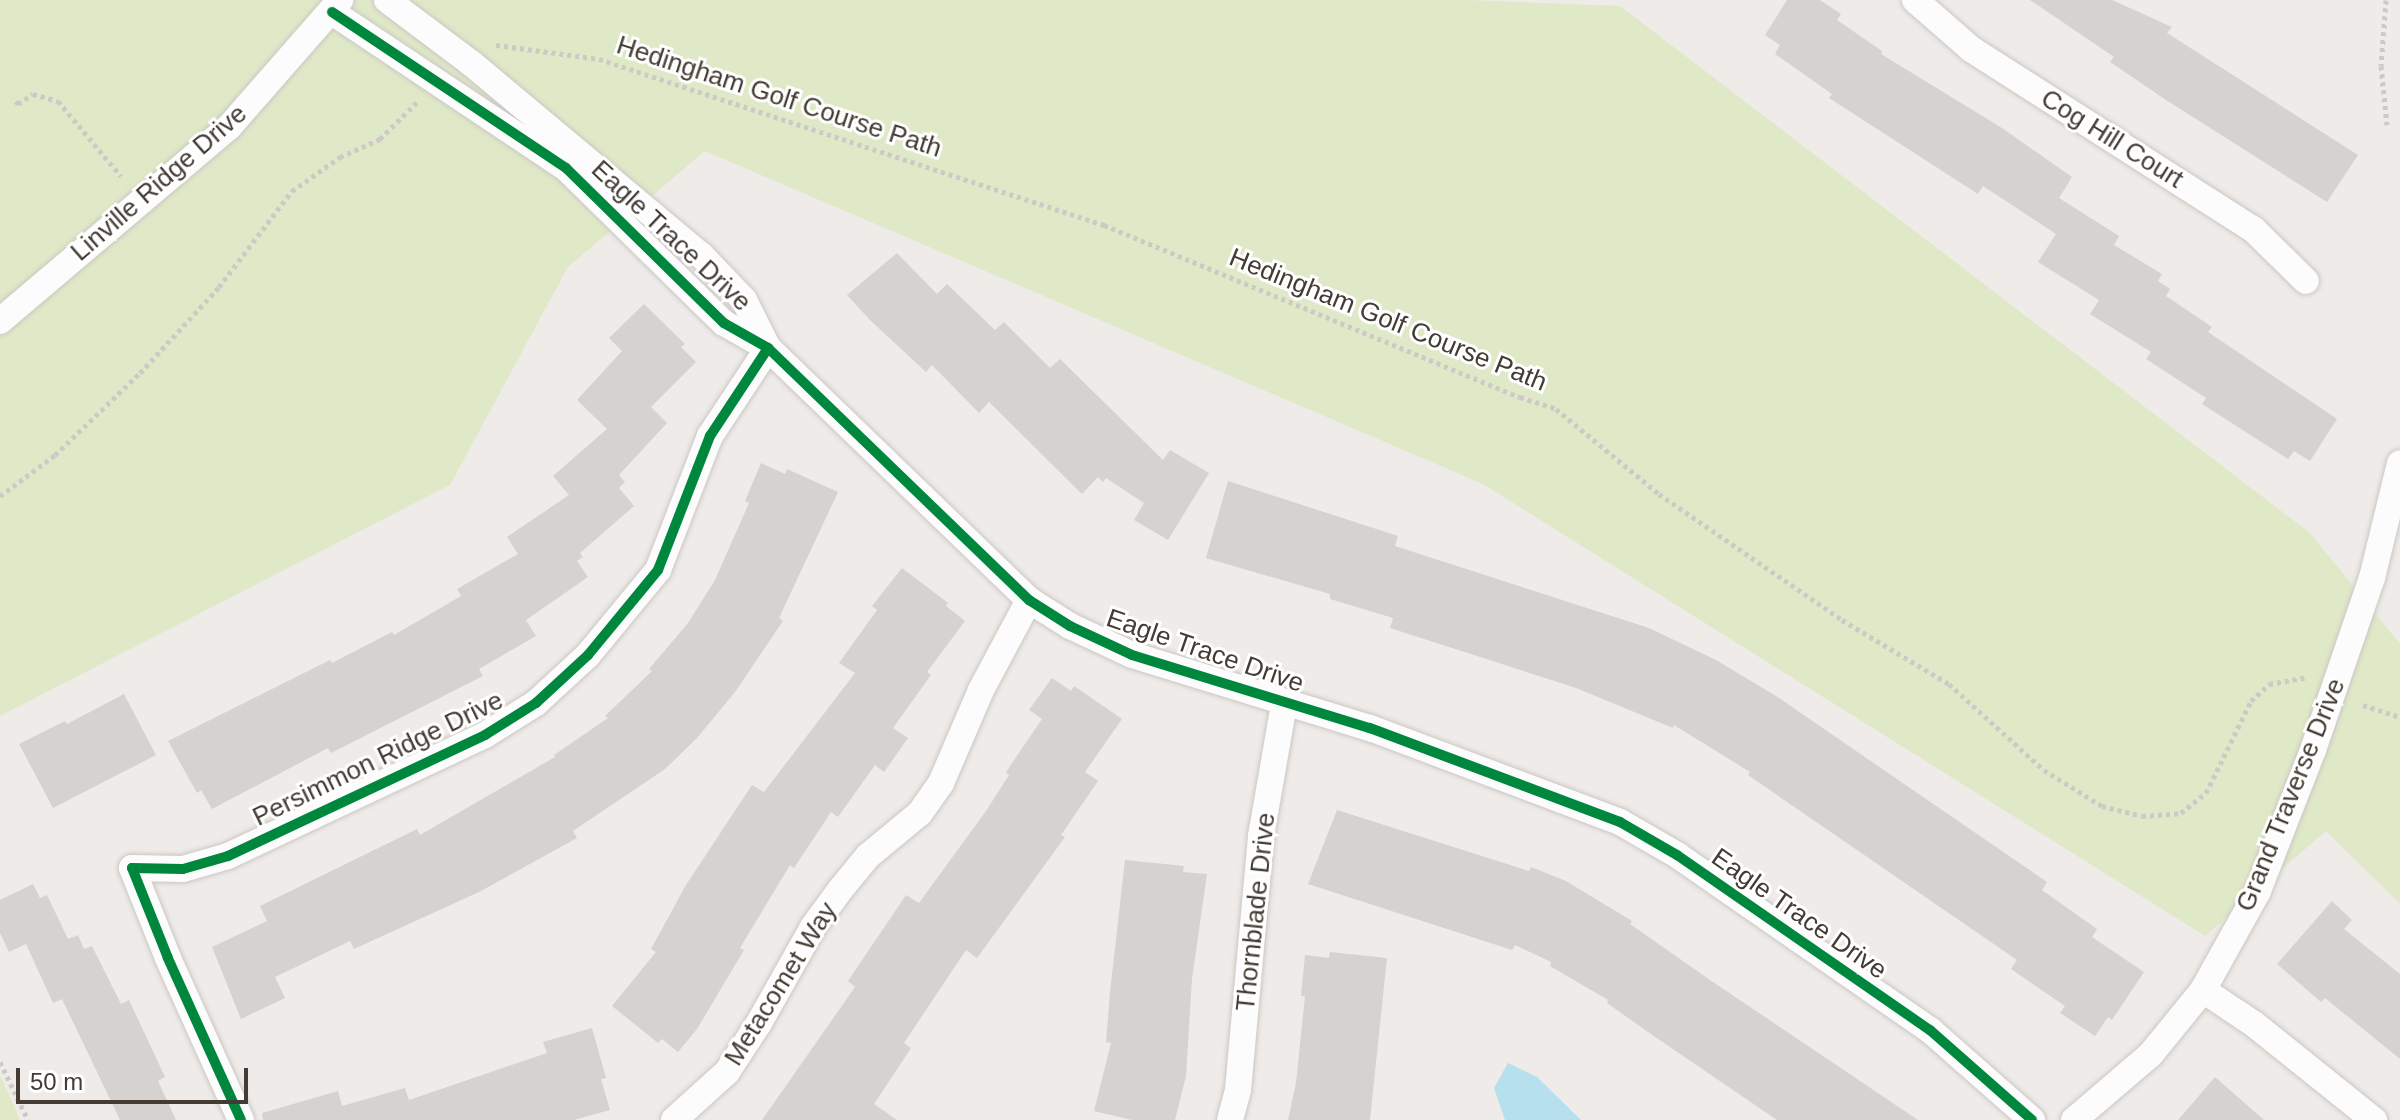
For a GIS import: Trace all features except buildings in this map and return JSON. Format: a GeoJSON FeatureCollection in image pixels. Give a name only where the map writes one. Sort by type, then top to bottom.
{"type":"FeatureCollection","features":[{"type":"Feature","properties":{"kind":"street","name":"Eagle Trace Drive"},"geometry":{"type":"LineString","coordinates":[[387,0],[495,83],[701,255],[744,300],[768,348]]}},
{"type":"Feature","properties":{"kind":"street","name":"Cog Hill Court"},"geometry":{"type":"LineString","coordinates":[[1915,0],[1971,49],[2253,229],[2306,281]]}},
{"type":"Feature","properties":{"kind":"street","name":"Eagle Trace Drive"},"geometry":{"type":"LineString","coordinates":[[336,6],[566,168],[724,323],[768,348],[1029,600],[1070,626],[1132,655],[1370,728],[1620,822],[1677,855],[1930,1030],[2032,1120]]}},
{"type":"Feature","properties":{"kind":"street","name":"Linville Ridge Drive"},"geometry":{"type":"LineString","coordinates":[[0,321],[229,127],[336,6]]}},
{"type":"Feature","properties":{"kind":"street","name":"Persimmon Ridge Drive"},"geometry":{"type":"LineString","coordinates":[[241,1120],[168,958],[132,868],[183,869],[228,856],[485,735],[536,703],[588,655],[658,570],[710,436],[768,348]]}},
{"type":"Feature","properties":{"kind":"street","name":"Grand Traverse Drive"},"geometry":{"type":"LineString","coordinates":[[2074,1120],[2151,1054],[2203,990],[2258,891],[2313,750],[2372,578],[2400,463]]}},
{"type":"Feature","properties":{"kind":"street","name":"Metacomet Way"},"geometry":{"type":"LineString","coordinates":[[674,1120],[727,1072],[759,1023],[813,927],[840,890],[868,856],[920,813],[941,783],[981,690],[1029,600]]}},
{"type":"Feature","properties":{"kind":"street","name":"Thornblade Drive"},"geometry":{"type":"LineString","coordinates":[[1230,1120],[1238,1090],[1261,836],[1284,704]]}},
{"type":"Feature","properties":{"kind":"street"},"geometry":{"type":"LineString","coordinates":[[2203,990],[2254,1024],[2374,1120]]}},
{"type":"Feature","properties":{"kind":"path"},"geometry":{"type":"LineString","coordinates":[[2386,0],[2381,66],[2387,125]]}},
{"type":"Feature","properties":{"kind":"path"},"geometry":{"type":"LineString","coordinates":[[16,101],[18,104],[33,94],[58,101],[121,176]]}},
{"type":"Feature","properties":{"kind":"path"},"geometry":{"type":"LineString","coordinates":[[0,496],[55,455],[140,373],[219,287],[292,191],[340,157],[380,139],[421,98]]}},
{"type":"Feature","properties":{"kind":"path"},"geometry":{"type":"LineString","coordinates":[[2363,705],[2400,717]]}},
{"type":"Feature","properties":{"kind":"path"},"geometry":{"type":"LineString","coordinates":[[0,1062],[28,1120]]}},
{"type":"Feature","properties":{"kind":"green space"},"geometry":{"type":"Polygon","coordinates":[[[0,0],[1469,0],[1620,6],[2310,533],[2400,644],[2400,904],[2326,831],[2205,936],[1483,484],[705,151],[568,267],[450,485],[0,716],[0,0]]]}},
{"type":"Feature","properties":{"kind":"green space"},"geometry":{"type":"Polygon","coordinates":[[[0,1075],[20,1120],[0,1120],[0,1075]]]}},
{"type":"Feature","properties":{"kind":"water"},"geometry":{"type":"Polygon","coordinates":[[[1508,1063],[1537,1077],[1581,1120],[1505,1120],[1494,1088],[1508,1063]]]}},
{"type":"Feature","properties":{"kind":"cycle path"},"geometry":{"type":"LineString","coordinates":[[332,12],[566,168],[724,323],[768,348],[1029,600],[1070,626],[1132,655],[1370,728],[1620,822],[1677,855],[1930,1030],[2032,1120]]}},
{"type":"Feature","properties":{"kind":"cycle path"},"geometry":{"type":"LineString","coordinates":[[241,1120],[168,958],[132,868],[183,869],[228,856],[485,735],[536,703],[588,655],[658,570],[710,436],[768,348]]}}]}
